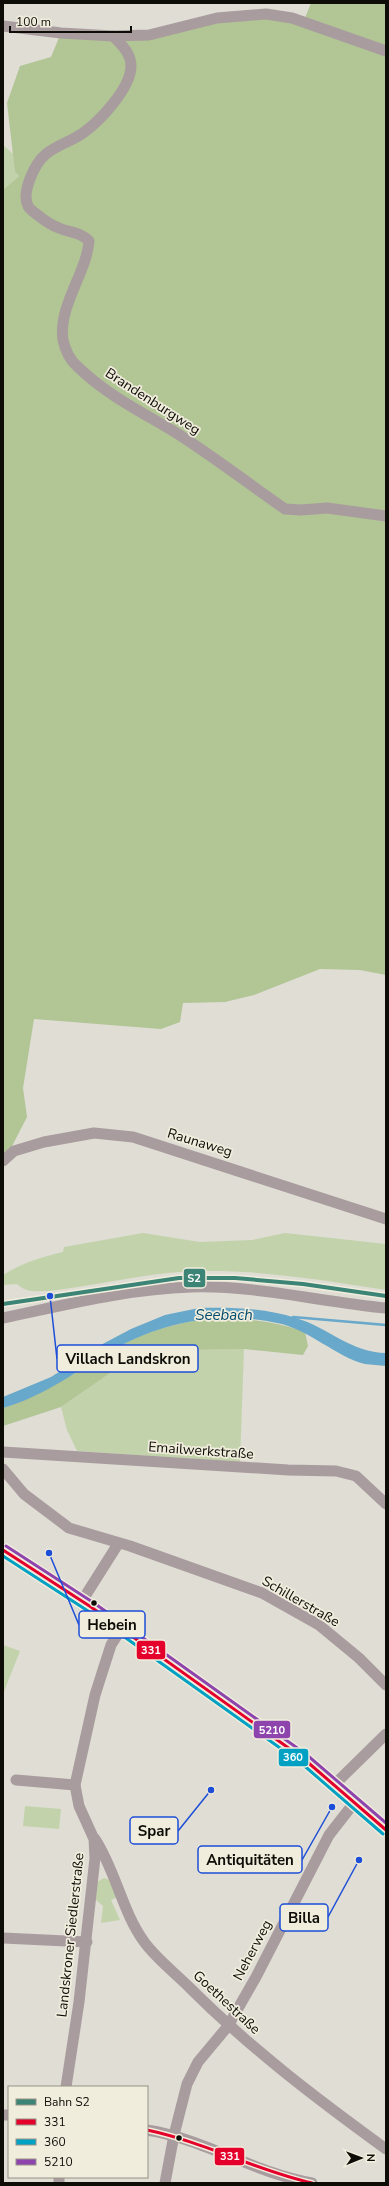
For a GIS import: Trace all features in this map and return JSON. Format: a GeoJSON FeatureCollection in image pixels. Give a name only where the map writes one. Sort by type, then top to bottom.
{"type":"FeatureCollection","features":[{"type":"Feature","properties":{"kind":"main road"},"geometry":{"type":"LineString","coordinates":[[3,1550],[82,1601],[304,1759],[386,1830]]}},
{"type":"Feature","properties":{"kind":"street"},"geometry":{"type":"LineString","coordinates":[[3,26],[61,33],[113,36],[149,35],[217,18],[266,14],[292,18],[386,51]]}},
{"type":"Feature","properties":{"kind":"street","name":"Brandenburgweg"},"geometry":{"type":"LineString","coordinates":[[113,36],[127,51],[131,65],[129,81],[102,117],[83,134],[45,155],[27,186],[26,199],[32,212],[50,224],[61,229],[82,234],[89,241],[88,254],[73,289],[65,320],[63,334],[66,350],[76,366],[110,393],[179,435],[285,509],[301,510],[327,508],[386,516]]}},
{"type":"Feature","properties":{"kind":"street","name":"Raunaweg"},"geometry":{"type":"LineString","coordinates":[[3,1161],[14,1151],[44,1142],[94,1134],[133,1137],[386,1218]]}},
{"type":"Feature","properties":{"kind":"street"},"geometry":{"type":"LineString","coordinates":[[3,1318],[115,1295],[192,1287],[226,1287],[386,1308]]}},
{"type":"Feature","properties":{"kind":"street","name":"Emailwerkstraße"},"geometry":{"type":"LineString","coordinates":[[3,1452],[288,1470],[336,1471],[356,1476],[386,1504]]}},
{"type":"Feature","properties":{"kind":"street","name":"Schillerstraße"},"geometry":{"type":"LineString","coordinates":[[3,1469],[24,1494],[69,1528],[118,1544],[130,1546],[262,1593],[319,1625],[359,1658],[386,1684]]}},
{"type":"Feature","properties":{"kind":"street"},"geometry":{"type":"LineString","coordinates":[[82,1601],[118,1544]]}},
{"type":"Feature","properties":{"kind":"street","name":"Landskroner Siedlerstraße"},"geometry":{"type":"LineString","coordinates":[[66,2086],[87,1942],[93,1874],[94,1839],[80,1806],[75,1785],[94,1695],[111,1645],[122,1629]]}},
{"type":"Feature","properties":{"kind":"street"},"geometry":{"type":"LineString","coordinates":[[334,1785],[386,1734]]}},
{"type":"Feature","properties":{"kind":"street"},"geometry":{"type":"LineString","coordinates":[[16,1780],[75,1785]]}},
{"type":"Feature","properties":{"kind":"street","name":"Neherweg"},"geometry":{"type":"LineString","coordinates":[[165,2183],[174,2135],[187,2084],[198,2062],[228,2026],[329,1835],[354,1803]]}},
{"type":"Feature","properties":{"kind":"street","name":"Goethestraße"},"geometry":{"type":"LineString","coordinates":[[94,1839],[103,1852],[133,1923],[145,1943],[228,2026],[314,2096],[386,2149]]}},
{"type":"Feature","properties":{"kind":"street"},"geometry":{"type":"LineString","coordinates":[[93,1874],[111,1872]]}},
{"type":"Feature","properties":{"kind":"street"},"geometry":{"type":"LineString","coordinates":[[3,1938],[87,1942]]}},
{"type":"Feature","properties":{"kind":"street"},"geometry":{"type":"LineString","coordinates":[[148,2130],[174,2135],[202,2143],[254,2166],[308,2183]]}},
{"type":"Feature","properties":{"kind":"green space"},"geometry":{"type":"Polygon","coordinates":[[[311,3],[386,3],[386,975],[360,970],[320,969],[254,995],[225,1002],[183,1003],[180,1022],[161,1029],[34,1019],[23,1088],[27,1117],[10,1150],[3,1157],[3,190],[19,176],[15,172],[7,103],[20,66],[51,57],[61,33],[132,35],[261,15],[305,18],[311,3]]]}},
{"type":"Feature","properties":{"kind":"green space"},"geometry":{"type":"Polygon","coordinates":[[[3,145],[13,154],[15,172],[19,176],[3,190],[3,145]]]}},
{"type":"Feature","properties":{"kind":"green space"},"geometry":{"type":"Polygon","coordinates":[[[143,1233],[200,1242],[252,1240],[285,1233],[386,1244],[386,1290],[277,1275],[222,1271],[168,1273],[48,1291],[28,1290],[17,1284],[3,1285],[3,1275],[32,1261],[63,1252],[64,1247],[143,1233]]]}},
{"type":"Feature","properties":{"kind":"green space"},"geometry":{"type":"Polygon","coordinates":[[[207,1319],[232,1319],[269,1322],[293,1328],[305,1332],[308,1346],[303,1355],[244,1349],[191,1350],[129,1360],[61,1407],[3,1426],[3,1408],[48,1389],[128,1342],[150,1332],[184,1323],[207,1319]]]}},
{"type":"Feature","properties":{"kind":"green space"},"geometry":{"type":"Polygon","coordinates":[[[244,1349],[240,1462],[77,1451],[67,1430],[61,1407],[129,1360],[191,1350],[244,1349]]]}},
{"type":"Feature","properties":{"kind":"green space"},"geometry":{"type":"Polygon","coordinates":[[[3,1645],[20,1651],[3,1694],[3,1645]]]}},
{"type":"Feature","properties":{"kind":"green space"},"geometry":{"type":"Polygon","coordinates":[[[25,1806],[61,1809],[59,1829],[23,1826],[25,1806]]]}},
{"type":"Feature","properties":{"kind":"green space"},"geometry":{"type":"Polygon","coordinates":[[[104,1878],[110,1880],[118,1897],[111,1900],[120,1920],[101,1923],[103,1906],[95,1899],[97,1882],[104,1878]]]}},
{"type":"Feature","properties":{"kind":"water","name":"Seebach"},"geometry":{"type":"Polygon","coordinates":[[[199,1308],[260,1310],[296,1318],[318,1327],[362,1349],[386,1353],[386,1366],[365,1364],[354,1360],[289,1326],[257,1320],[216,1318],[175,1325],[136,1338],[104,1355],[48,1389],[19,1403],[3,1408],[3,1397],[51,1377],[73,1363],[82,1353],[97,1347],[131,1329],[165,1315],[199,1308]]]}},
{"type":"Feature","properties":{"kind":"waterway"},"geometry":{"type":"LineString","coordinates":[[293,1317],[386,1325]]}},
{"type":"Feature","properties":{"kind":"rail line","name":"S2"},"geometry":{"type":"LineString","coordinates":[[3,1304],[179,1278],[235,1278],[303,1284],[386,1296]]}},
{"type":"Feature","properties":{"kind":"transit line","name":"5210"},"geometry":{"type":"LineString","coordinates":[[6,1546],[94,1603],[307,1755],[386,1823]]}},
{"type":"Feature","properties":{"kind":"transit line","name":"331"},"geometry":{"type":"LineString","coordinates":[[3,1550],[91,1607],[304,1759],[386,1830]]}},
{"type":"Feature","properties":{"kind":"transit line","name":"360"},"geometry":{"type":"LineString","coordinates":[[3,1556],[88,1611],[301,1763],[383,1834]]}},
{"type":"Feature","properties":{"kind":"transit line","name":"331"},"geometry":{"type":"LineString","coordinates":[[148,2130],[168,2135],[270,2171],[312,2183]]}},
{"type":"Feature","properties":{"kind":"place","name":"Villach Landskron"},"geometry":{"type":"Point","coordinates":[50,1296]}},
{"type":"Feature","properties":{"kind":"place","name":"Hebein"},"geometry":{"type":"Point","coordinates":[49,1553]}},
{"type":"Feature","properties":{"kind":"place","name":"Spar"},"geometry":{"type":"Point","coordinates":[211,1790]}},
{"type":"Feature","properties":{"kind":"place","name":"Antiquitäten"},"geometry":{"type":"Point","coordinates":[332,1807]}},
{"type":"Feature","properties":{"kind":"place","name":"Billa"},"geometry":{"type":"Point","coordinates":[359,1860]}}]}
